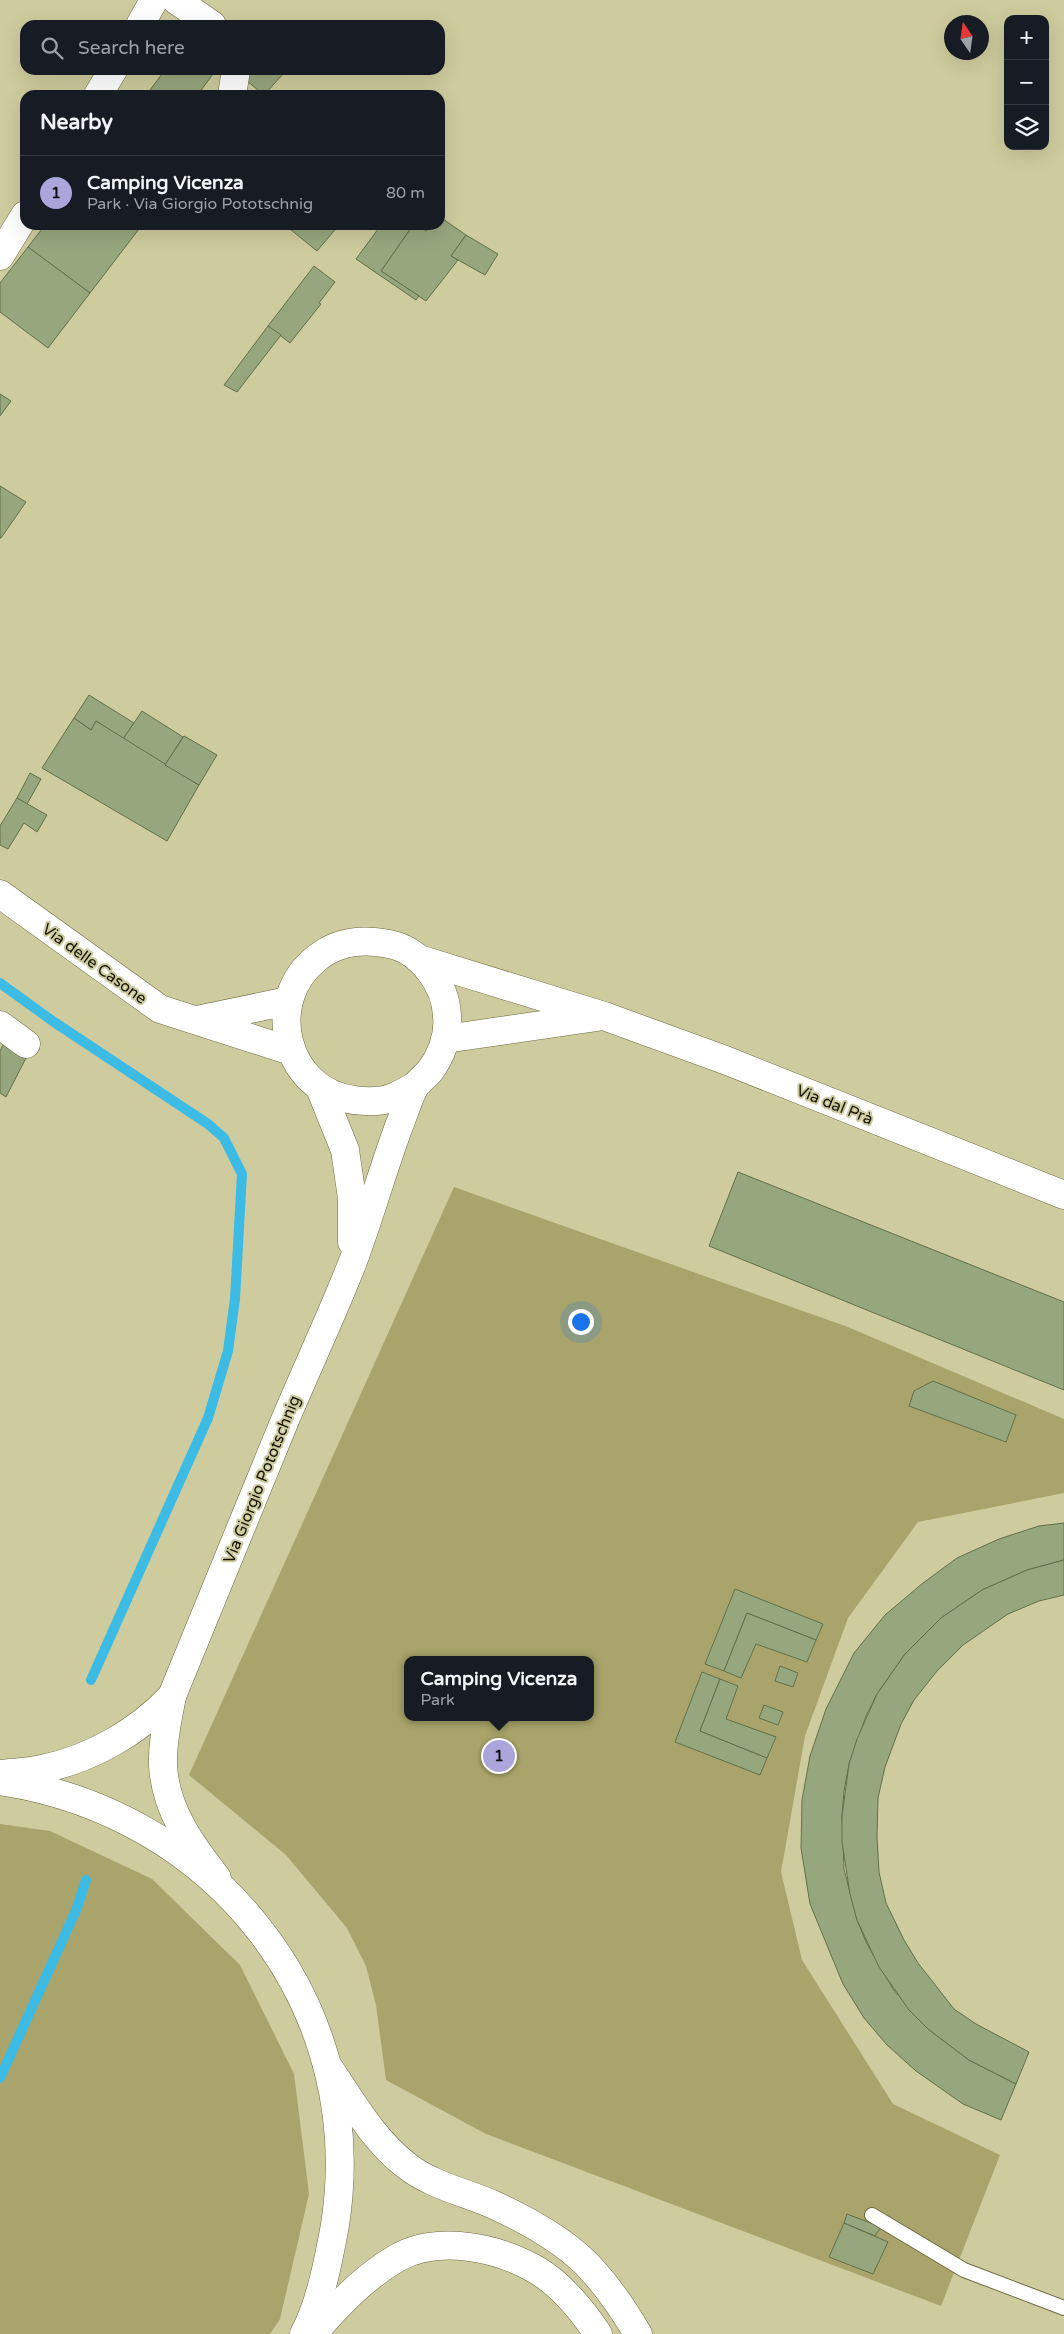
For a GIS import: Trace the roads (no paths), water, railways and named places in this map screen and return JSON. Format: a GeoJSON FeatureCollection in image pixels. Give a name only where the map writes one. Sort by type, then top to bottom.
{"type":"FeatureCollection","features":[{"type":"Feature","properties":{"kind":"main road"},"geometry":{"type":"LineString","coordinates":[[143,20],[154,0]]}},
{"type":"Feature","properties":{"kind":"main road"},"geometry":{"type":"LineString","coordinates":[[176,0],[205,20]]}},
{"type":"Feature","properties":{"kind":"main road"},"geometry":{"type":"LineString","coordinates":[[101,90],[110,75]]}},
{"type":"Feature","properties":{"kind":"main road"},"geometry":{"type":"LineString","coordinates":[[233,90],[235,75]]}},
{"type":"Feature","properties":{"kind":"main road"},"geometry":{"type":"LineString","coordinates":[[0,256],[20,223]]}},
{"type":"Feature","properties":{"kind":"main road","name":"Via delle Casone"},"geometry":{"type":"LineString","coordinates":[[0,894],[160,1009],[291,1051]]}},
{"type":"Feature","properties":{"kind":"main road"},"geometry":{"type":"LineString","coordinates":[[368,940],[395,945],[419,959],[433,975],[443,995],[448,1017],[446,1039],[429,1073],[415,1086],[393,1098],[368,1102],[343,1098],[320,1088],[303,1071],[291,1051],[286,1027],[288,1001],[299,976],[318,957],[342,944],[368,940]]}},
{"type":"Feature","properties":{"kind":"main road","name":"Via dal Prà"},"geometry":{"type":"LineString","coordinates":[[419,959],[604,1016],[724,1060],[1064,1195]]}},
{"type":"Feature","properties":{"kind":"main road"},"geometry":{"type":"LineString","coordinates":[[196,1021],[288,1001]]}},
{"type":"Feature","properties":{"kind":"main road","name":"Via dal Prà"},"geometry":{"type":"LineString","coordinates":[[446,1039],[604,1016]]}},
{"type":"Feature","properties":{"kind":"main road"},"geometry":{"type":"LineString","coordinates":[[0,1025],[26,1044]]}},
{"type":"Feature","properties":{"kind":"main road","name":"Via Giorgio Pototschnig"},"geometry":{"type":"LineString","coordinates":[[230,1895],[193,1848],[178,1822],[167,1794],[163,1764],[172,1696],[352,1264],[398,1127],[415,1086]]}},
{"type":"Feature","properties":{"kind":"main road","name":"Via Giorgio Pototschnig"},"geometry":{"type":"LineString","coordinates":[[320,1088],[345,1150],[352,1198],[352,1264]]}},
{"type":"Feature","properties":{"kind":"main road","name":"Via Giorgio Pototschnig"},"geometry":{"type":"LineString","coordinates":[[0,1774],[43,1769],[77,1758],[110,1744],[138,1727],[172,1696]]}},
{"type":"Feature","properties":{"kind":"main road"},"geometry":{"type":"LineString","coordinates":[[0,1781],[30,1785],[66,1796],[135,1824],[174,1847],[230,1895],[276,1952],[294,1983],[312,2023],[327,2065],[336,2106],[340,2147],[340,2193],[332,2245],[322,2286],[304,2334]]}},
{"type":"Feature","properties":{"kind":"main road"},"geometry":{"type":"LineString","coordinates":[[327,2065],[363,2118],[382,2141],[407,2166],[431,2181],[493,2205],[530,2222],[564,2246],[593,2271],[617,2300],[638,2334]]}},
{"type":"Feature","properties":{"kind":"main road"},"geometry":{"type":"LineString","coordinates":[[313,2334],[337,2305],[368,2278],[398,2257],[432,2246],[466,2246],[502,2255],[536,2269],[563,2291],[587,2317],[598,2334]]}},
{"type":"Feature","properties":{"kind":"lane"},"geometry":{"type":"LineString","coordinates":[[872,2215],[964,2270],[1064,2308]]}},
{"type":"Feature","properties":{"kind":"waterway"},"geometry":{"type":"LineString","coordinates":[[0,983],[54,1022],[208,1124],[224,1138],[242,1174],[235,1299],[228,1351],[208,1418],[91,1680]]}},
{"type":"Feature","properties":{"kind":"waterway"},"geometry":{"type":"LineString","coordinates":[[0,2078],[77,1908],[86,1880]]}},
{"type":"Feature","properties":{"kind":"place","name":"Camping Vicenza"},"geometry":{"type":"Point","coordinates":[499,1756]}}]}
